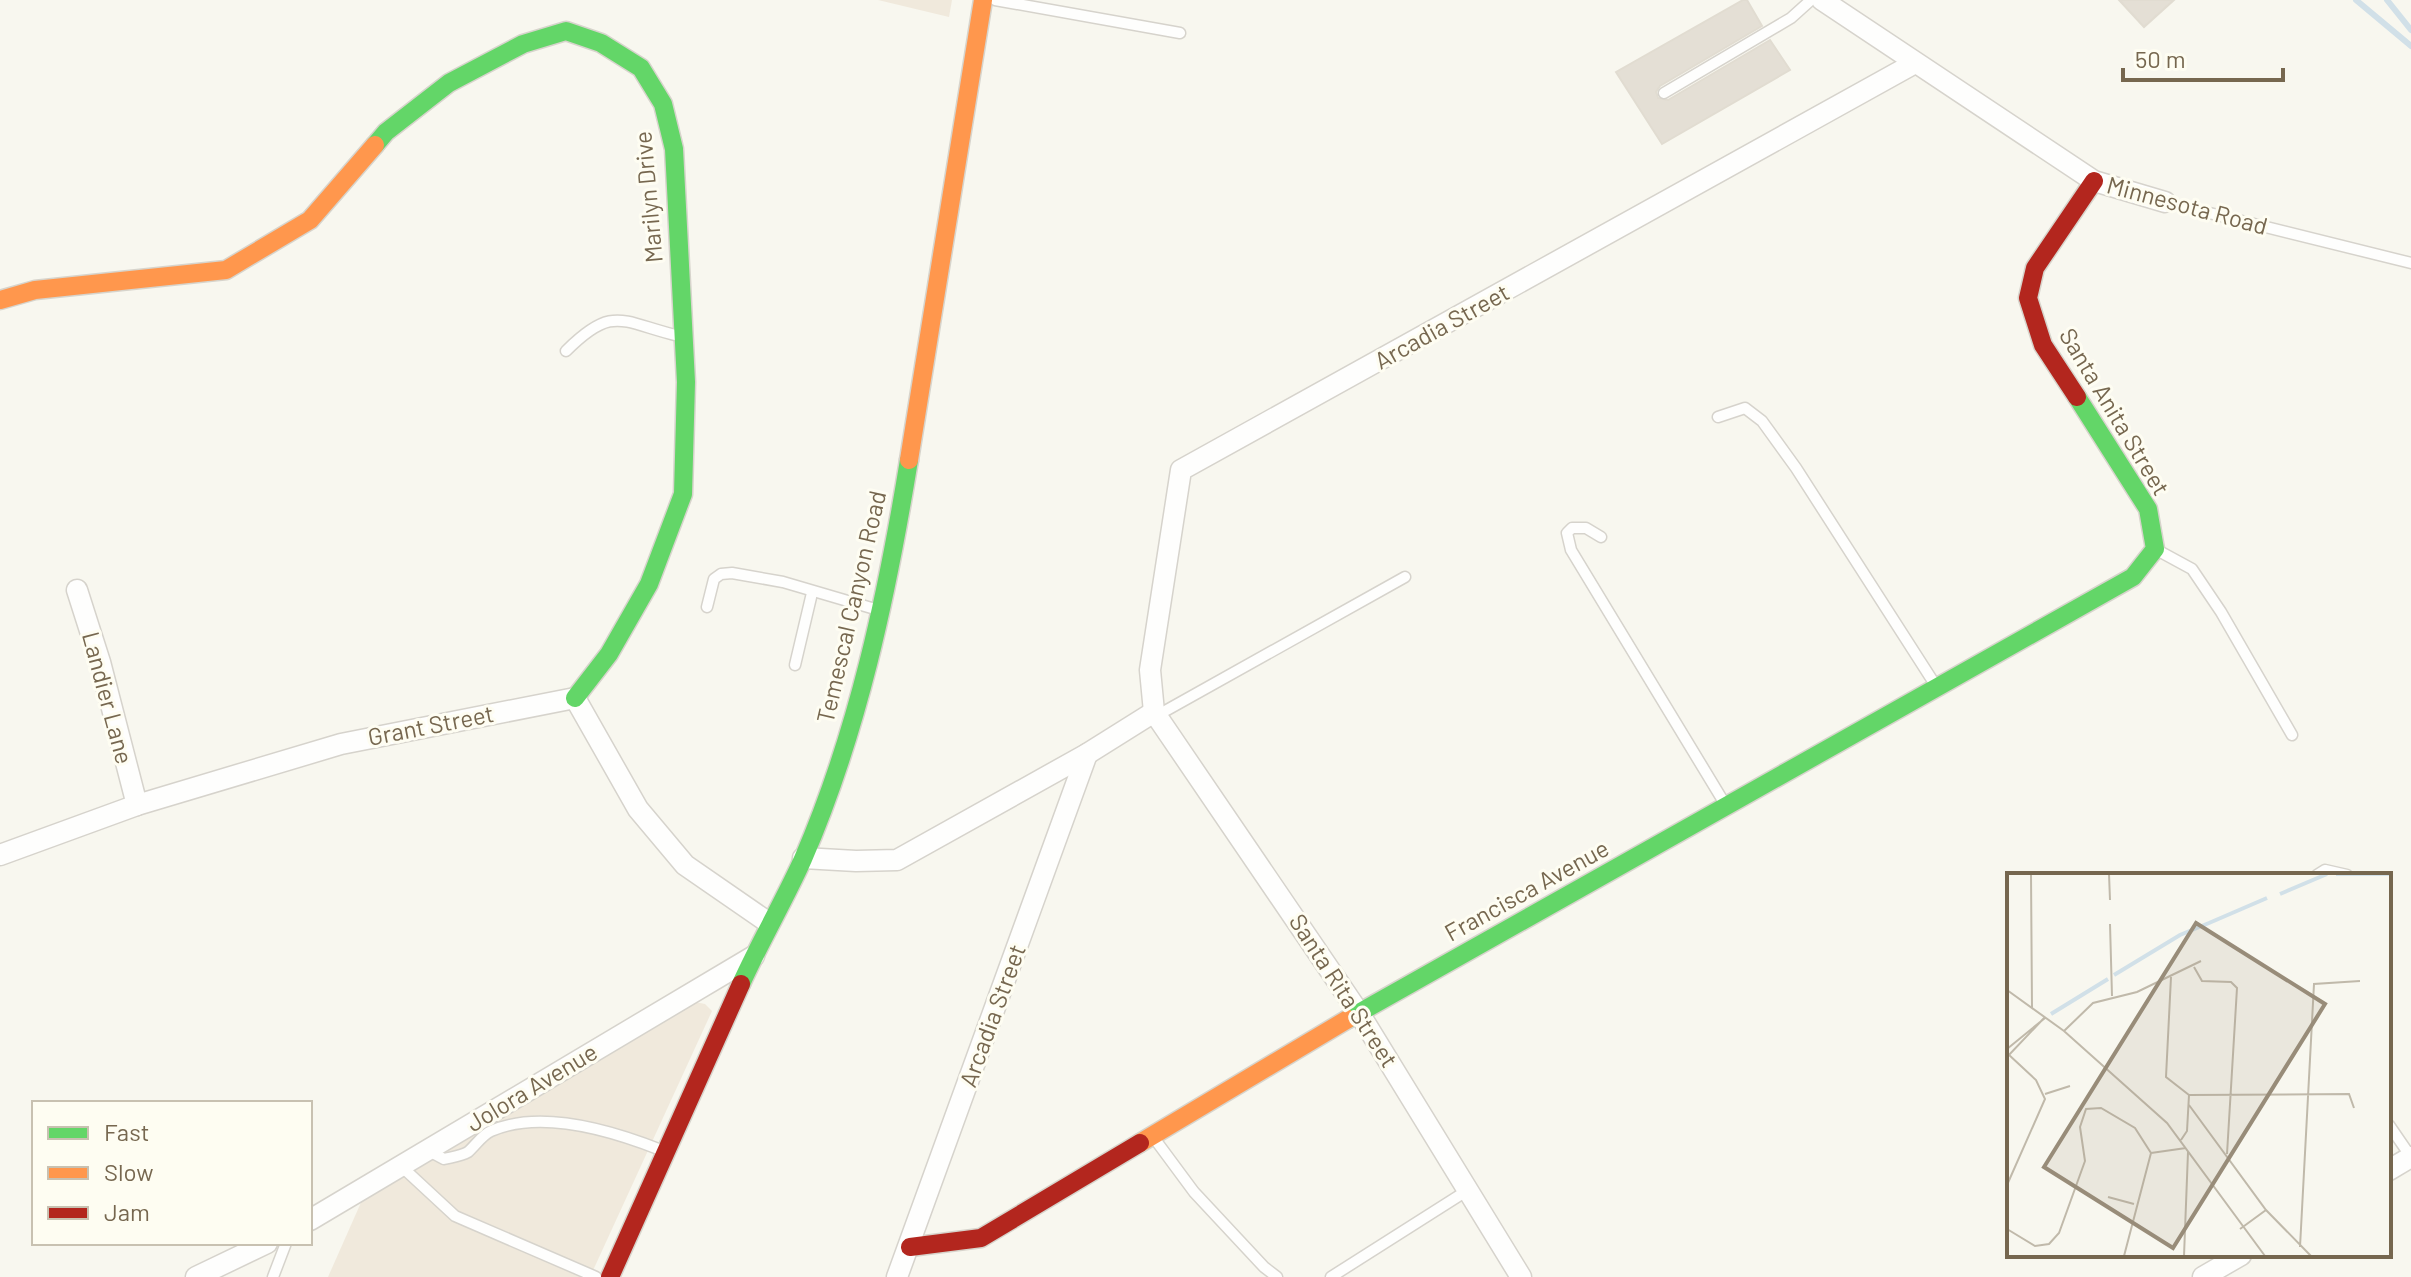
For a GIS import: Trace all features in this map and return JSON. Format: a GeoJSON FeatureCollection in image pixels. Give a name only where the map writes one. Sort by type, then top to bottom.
{"type":"FeatureCollection","features":[{"type":"Feature","properties":{"kind":"street","name":"Temescal Canyon Road"},"geometry":{"type":"LineString","coordinates":[[610,1277],[769,923],[803,858],[838,764],[865,677],[892,562],[983,0]]}},
{"type":"Feature","properties":{"kind":"street","name":"Minnesota Road"},"geometry":{"type":"LineString","coordinates":[[1822,0],[2094,181],[2165,202]]}},
{"type":"Feature","properties":{"kind":"street","name":"Marilyn Drive"},"geometry":{"type":"LineString","coordinates":[[0,300],[35,290],[226,270],[310,220],[386,132],[449,83],[523,44],[566,31],[601,43],[641,68],[663,104],[674,149],[686,382],[683,494],[649,584],[609,654],[575,698]]}},
{"type":"Feature","properties":{"kind":"street","name":"Arcadia Street"},"geometry":{"type":"LineString","coordinates":[[1156,714],[1150,670],[1181,470],[1915,63]]}},
{"type":"Feature","properties":{"kind":"street","name":"Santa Anita Street"},"geometry":{"type":"LineString","coordinates":[[2094,181],[2035,268],[2028,298],[2043,345],[2148,509],[2155,549]]}},
{"type":"Feature","properties":{"kind":"street","name":"Francisca Avenue"},"geometry":{"type":"LineString","coordinates":[[910,1247],[981,1238],[1359,1013],[2133,577],[2155,549]]}},
{"type":"Feature","properties":{"kind":"street","name":"Landier Lane"},"geometry":{"type":"LineString","coordinates":[[77,590],[100,662],[137,805]]}},
{"type":"Feature","properties":{"kind":"street"},"geometry":{"type":"LineString","coordinates":[[575,698],[638,809],[685,865],[769,923]]}},
{"type":"Feature","properties":{"kind":"street","name":"Grant Street"},"geometry":{"type":"LineString","coordinates":[[0,855],[137,805],[341,744],[575,698]]}},
{"type":"Feature","properties":{"kind":"street"},"geometry":{"type":"LineString","coordinates":[[803,858],[897,860],[1156,714]]}},
{"type":"Feature","properties":{"kind":"street","name":"Santa Rita Street"},"geometry":{"type":"LineString","coordinates":[[1156,714],[1359,1013],[1521,1277]]}},
{"type":"Feature","properties":{"kind":"street","name":"Arcadia Street"},"geometry":{"type":"LineString","coordinates":[[897,1277],[1087,754]]}},
{"type":"Feature","properties":{"kind":"street","name":"Jolora Avenue"},"geometry":{"type":"LineString","coordinates":[[312,1219],[754,956]]}},
{"type":"Feature","properties":{"kind":"street"},"geometry":{"type":"LineString","coordinates":[[2391,1169],[2411,1157]]}},
{"type":"Feature","properties":{"kind":"street"},"geometry":{"type":"LineString","coordinates":[[196,1277],[263,1245]]}},
{"type":"Feature","properties":{"kind":"street"},"geometry":{"type":"LineString","coordinates":[[2203,1277],[2238,1257]]}},
{"type":"Feature","properties":{"kind":"lane"},"geometry":{"type":"LineString","coordinates":[[995,0],[1180,33]]}},
{"type":"Feature","properties":{"kind":"lane"},"geometry":{"type":"LineString","coordinates":[[1664,93],[1791,18],[1811,0]]}},
{"type":"Feature","properties":{"kind":"lane","name":"Minnesota Road"},"geometry":{"type":"LineString","coordinates":[[2165,202],[2411,263]]}},
{"type":"Feature","properties":{"kind":"lane"},"geometry":{"type":"LineString","coordinates":[[566,351],[597,324],[615,320],[684,337]]}},
{"type":"Feature","properties":{"kind":"lane"},"geometry":{"type":"LineString","coordinates":[[1718,417],[1745,408],[1762,421],[1796,468],[1937,688]]}},
{"type":"Feature","properties":{"kind":"lane"},"geometry":{"type":"LineString","coordinates":[[1601,537],[1586,528],[1572,528],[1567,533],[1571,550],[1726,806]]}},
{"type":"Feature","properties":{"kind":"lane"},"geometry":{"type":"LineString","coordinates":[[2155,549],[2192,569],[2221,612],[2292,735]]}},
{"type":"Feature","properties":{"kind":"lane"},"geometry":{"type":"LineString","coordinates":[[707,607],[714,579],[721,574],[749,574],[881,611]]}},
{"type":"Feature","properties":{"kind":"lane"},"geometry":{"type":"LineString","coordinates":[[1156,714],[1405,577]]}},
{"type":"Feature","properties":{"kind":"lane"},"geometry":{"type":"LineString","coordinates":[[795,665],[812,593]]}},
{"type":"Feature","properties":{"kind":"lane"},"geometry":{"type":"LineString","coordinates":[[426,1149],[444,1159],[465,1154],[488,1132],[511,1125],[550,1122],[621,1134],[666,1152]]}},
{"type":"Feature","properties":{"kind":"lane"},"geometry":{"type":"LineString","coordinates":[[2391,1128],[2411,1157]]}},
{"type":"Feature","properties":{"kind":"lane"},"geometry":{"type":"LineString","coordinates":[[1152,1136],[1194,1192],[1277,1277]]}},
{"type":"Feature","properties":{"kind":"lane"},"geometry":{"type":"LineString","coordinates":[[400,1164],[455,1216],[596,1277]]}},
{"type":"Feature","properties":{"kind":"lane"},"geometry":{"type":"LineString","coordinates":[[1331,1277],[1468,1190]]}},
{"type":"Feature","properties":{"kind":"lane"},"geometry":{"type":"LineString","coordinates":[[273,1277],[285,1245]]}},
{"type":"Feature","properties":{"kind":"shaded area"},"geometry":{"type":"Polygon","coordinates":[[[878,0],[952,0],[949,17],[878,0]]]}},
{"type":"Feature","properties":{"kind":"shaded area"},"geometry":{"type":"Polygon","coordinates":[[[695,1002],[705,1004],[712,1011],[590,1277],[328,1277],[363,1198],[695,1002]]]}},
{"type":"Feature","properties":{"kind":"building"},"geometry":{"type":"Polygon","coordinates":[[[1747,0],[1762,26],[1660,86],[1656,92],[1658,98],[1668,100],[1770,40],[1790,70],[1662,144],[1616,72],[1747,0]]]}},
{"type":"Feature","properties":{"kind":"building"},"geometry":{"type":"Polygon","coordinates":[[[2119,0],[2174,0],[2144,27],[2119,0]]]}},
{"type":"Feature","properties":{"kind":"waterway"},"geometry":{"type":"LineString","coordinates":[[2356,0],[2411,46]]}},
{"type":"Feature","properties":{"kind":"waterway"},"geometry":{"type":"LineString","coordinates":[[2387,0],[2411,30]]}},
{"type":"Feature","properties":{"kind":"traffic: fast"},"geometry":{"type":"LineString","coordinates":[[375,145],[386,132],[449,83],[523,44],[566,31],[601,43],[641,68],[663,104],[674,149],[686,382],[683,494],[649,584],[609,654],[575,698]]}},
{"type":"Feature","properties":{"kind":"traffic: fast"},"geometry":{"type":"LineString","coordinates":[[1348,1019],[2133,577],[2155,549],[2148,509],[2077,397]]}},
{"type":"Feature","properties":{"kind":"traffic: fast"},"geometry":{"type":"LineString","coordinates":[[741,984],[803,859],[840,762],[880,612],[909,460]]}},
{"type":"Feature","properties":{"kind":"traffic: slow"},"geometry":{"type":"LineString","coordinates":[[909,460],[983,0]]}},
{"type":"Feature","properties":{"kind":"traffic: slow"},"geometry":{"type":"LineString","coordinates":[[0,300],[35,290],[226,270],[310,220],[375,145]]}},
{"type":"Feature","properties":{"kind":"traffic: slow"},"geometry":{"type":"LineString","coordinates":[[1140,1143],[1348,1019]]}},
{"type":"Feature","properties":{"kind":"traffic: jam"},"geometry":{"type":"LineString","coordinates":[[2077,397],[2043,345],[2028,298],[2035,268],[2094,181]]}},
{"type":"Feature","properties":{"kind":"traffic: jam"},"geometry":{"type":"LineString","coordinates":[[610,1277],[741,984]]}},
{"type":"Feature","properties":{"kind":"traffic: jam"},"geometry":{"type":"LineString","coordinates":[[910,1247],[981,1238],[1140,1143]]}}]}
